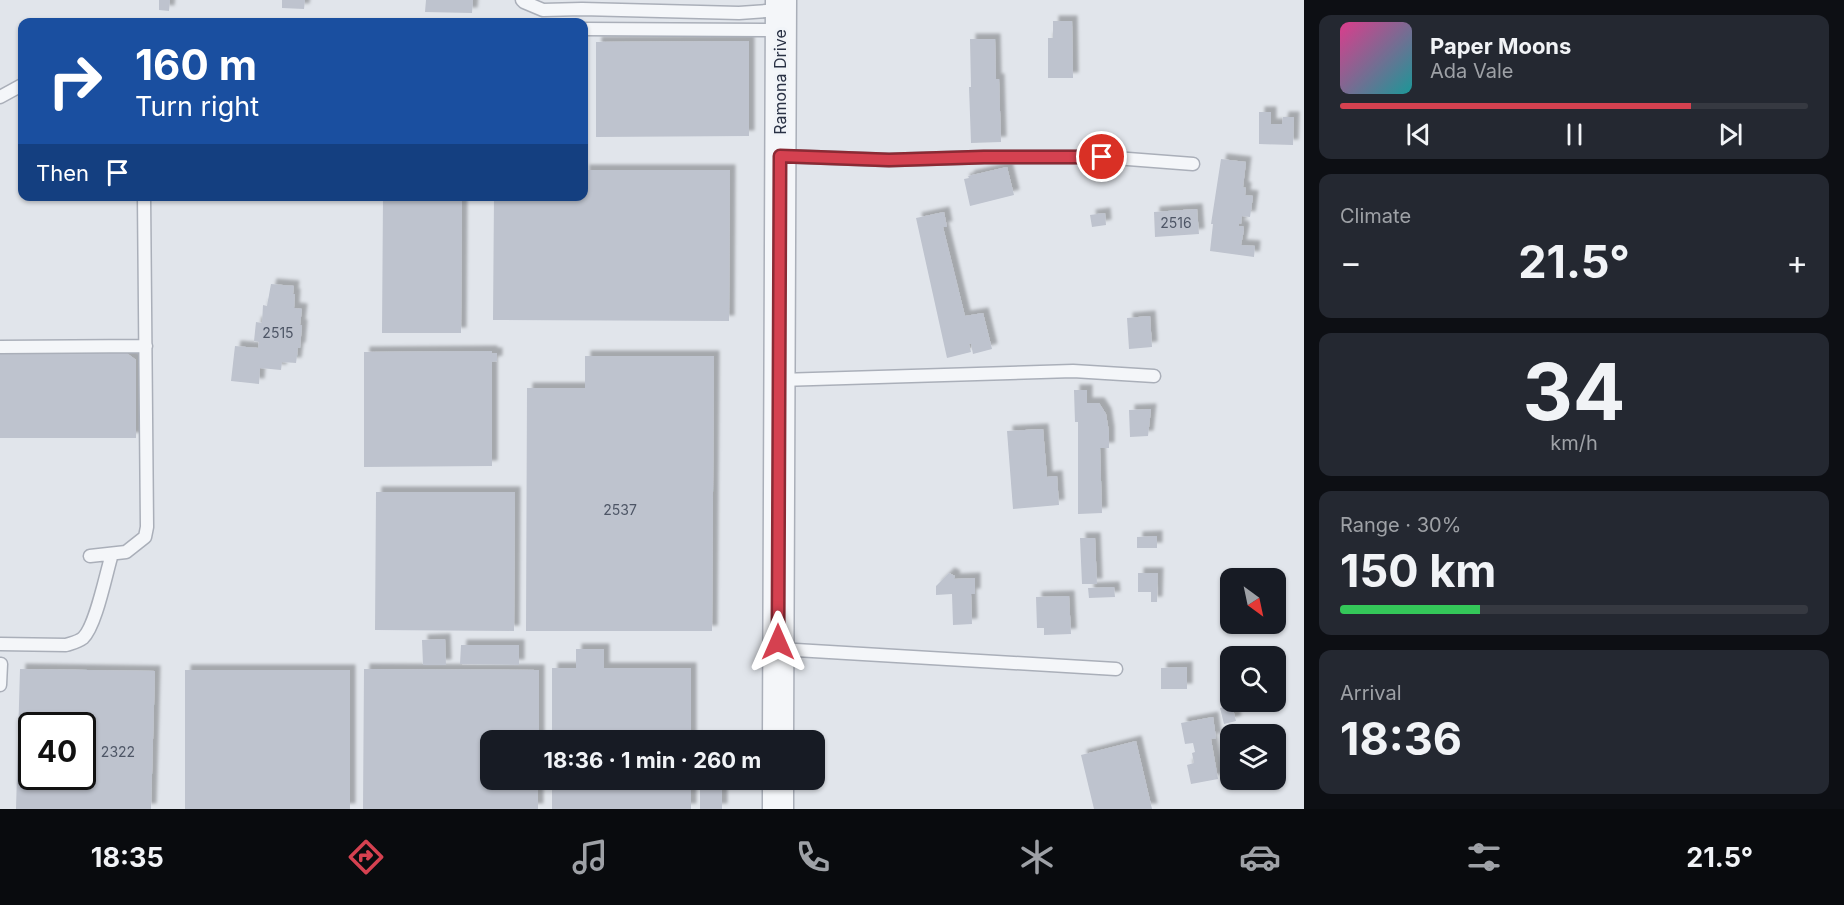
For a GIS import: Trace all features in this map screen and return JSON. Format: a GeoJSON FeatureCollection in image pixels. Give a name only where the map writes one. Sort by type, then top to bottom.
{"type":"FeatureCollection","features":[{"type":"Feature","properties":{"kind":"street","name":"Ramona Drive"},"geometry":{"type":"LineString","coordinates":[[778,730],[781,13]]}},
{"type":"Feature","properties":{"kind":"street"},"geometry":{"type":"LineString","coordinates":[[778,790],[778,809]]}},
{"type":"Feature","properties":{"kind":"lane"},"geometry":{"type":"LineString","coordinates":[[522,0],[543,10],[781,13]]}},
{"type":"Feature","properties":{"kind":"lane"},"geometry":{"type":"LineString","coordinates":[[588,29],[781,13]]}},
{"type":"Feature","properties":{"kind":"lane"},"geometry":{"type":"LineString","coordinates":[[0,97],[18,87]]}},
{"type":"Feature","properties":{"kind":"lane"},"geometry":{"type":"LineString","coordinates":[[780,156],[889,160],[1102,157],[1193,164]]}},
{"type":"Feature","properties":{"kind":"lane"},"geometry":{"type":"LineString","coordinates":[[90,556],[126,552],[146,537],[144,201]]}},
{"type":"Feature","properties":{"kind":"lane"},"geometry":{"type":"LineString","coordinates":[[0,346],[146,346]]}},
{"type":"Feature","properties":{"kind":"lane"},"geometry":{"type":"LineString","coordinates":[[779,381],[1073,371],[1154,375]]}},
{"type":"Feature","properties":{"kind":"lane"},"geometry":{"type":"LineString","coordinates":[[0,645],[66,645],[84,637],[91,626],[112,554]]}},
{"type":"Feature","properties":{"kind":"lane"},"geometry":{"type":"LineString","coordinates":[[779,649],[1116,669]]}},
{"type":"Feature","properties":{"kind":"lane"},"geometry":{"type":"LineString","coordinates":[[0,685],[1,664]]}},
{"type":"Feature","properties":{"kind":"building"},"geometry":{"type":"Polygon","coordinates":[[[159,0],[170,0],[169,11],[159,10],[159,0]]]}},
{"type":"Feature","properties":{"kind":"building"},"geometry":{"type":"Polygon","coordinates":[[[282,0],[305,0],[304,9],[282,8],[282,0]]]}},
{"type":"Feature","properties":{"kind":"building"},"geometry":{"type":"Polygon","coordinates":[[[426,0],[473,0],[472,13],[425,12],[426,0]]]}},
{"type":"Feature","properties":{"kind":"building"},"geometry":{"type":"Polygon","coordinates":[[[1053,21],[1072,21],[1073,78],[1048,78],[1048,38],[1053,38],[1053,21]]]}},
{"type":"Feature","properties":{"kind":"building"},"geometry":{"type":"Polygon","coordinates":[[[970,39],[995,39],[1001,142],[971,143],[970,39]]]}},
{"type":"Feature","properties":{"kind":"building"},"geometry":{"type":"Polygon","coordinates":[[[749,41],[749,136],[596,137],[596,42],[749,41]]]}},
{"type":"Feature","properties":{"kind":"building"},"geometry":{"type":"Polygon","coordinates":[[[1259,112],[1271,112],[1271,124],[1282,124],[1283,117],[1294,117],[1293,145],[1259,144],[1259,112]]]}},
{"type":"Feature","properties":{"kind":"building"},"geometry":{"type":"Polygon","coordinates":[[[1221,159],[1246,162],[1243,187],[1246,188],[1245,195],[1253,196],[1250,217],[1242,216],[1239,226],[1243,226],[1244,230],[1241,245],[1255,246],[1254,257],[1210,251],[1213,224],[1211,224],[1221,159]]]}},
{"type":"Feature","properties":{"kind":"building"},"geometry":{"type":"Polygon","coordinates":[[[1007,167],[1014,195],[970,206],[964,179],[969,178],[968,176],[1007,167]]]}},
{"type":"Feature","properties":{"kind":"building"},"geometry":{"type":"Polygon","coordinates":[[[588,170],[730,170],[729,321],[493,320],[494,201],[588,201],[588,170]]]}},
{"type":"Feature","properties":{"kind":"building"},"geometry":{"type":"Polygon","coordinates":[[[383,201],[462,201],[461,333],[382,333],[383,201]]]}},
{"type":"Feature","properties":{"kind":"building"},"geometry":{"type":"Polygon","coordinates":[[[1197,209],[1199,234],[1155,237],[1154,212],[1197,209]]]}},
{"type":"Feature","properties":{"kind":"building"},"geometry":{"type":"Polygon","coordinates":[[[944,212],[947,227],[943,227],[965,316],[983,313],[992,349],[973,354],[971,344],[969,344],[971,352],[947,358],[916,218],[944,212]]]}},
{"type":"Feature","properties":{"kind":"building"},"geometry":{"type":"Polygon","coordinates":[[[1105,213],[1106,225],[1092,227],[1090,215],[1105,213]]]}},
{"type":"Feature","properties":{"kind":"building"},"geometry":{"type":"Polygon","coordinates":[[[271,284],[294,286],[294,308],[302,309],[300,348],[298,348],[296,363],[282,362],[281,370],[260,368],[259,384],[231,381],[235,346],[258,348],[259,342],[254,341],[256,322],[262,323],[263,305],[267,306],[271,284]]]}},
{"type":"Feature","properties":{"kind":"building"},"geometry":{"type":"Polygon","coordinates":[[[1150,316],[1152,347],[1129,349],[1127,318],[1150,316]]]}},
{"type":"Feature","properties":{"kind":"building"},"geometry":{"type":"Polygon","coordinates":[[[492,351],[492,353],[497,353],[497,361],[492,362],[492,466],[364,467],[364,352],[492,351]]]}},
{"type":"Feature","properties":{"kind":"building"},"geometry":{"type":"Polygon","coordinates":[[[125,352],[136,360],[136,438],[0,438],[0,353],[125,352]]]}},
{"type":"Feature","properties":{"kind":"building"},"geometry":{"type":"Polygon","coordinates":[[[585,356],[714,356],[712,631],[526,631],[527,388],[585,388],[585,356]]]}},
{"type":"Feature","properties":{"kind":"building"},"geometry":{"type":"Polygon","coordinates":[[[1074,390],[1087,390],[1087,403],[1099,403],[1106,414],[1109,448],[1100,448],[1102,513],[1078,514],[1078,422],[1075,422],[1074,390]]]}},
{"type":"Feature","properties":{"kind":"building"},"geometry":{"type":"Polygon","coordinates":[[[1151,409],[1148,436],[1130,437],[1129,410],[1151,409]]]}},
{"type":"Feature","properties":{"kind":"building"},"geometry":{"type":"Polygon","coordinates":[[[1043,429],[1047,477],[1057,476],[1059,505],[1013,509],[1007,431],[1043,429]]]}},
{"type":"Feature","properties":{"kind":"building"},"geometry":{"type":"Polygon","coordinates":[[[376,492],[515,492],[514,631],[375,630],[376,492]]]}},
{"type":"Feature","properties":{"kind":"building"},"geometry":{"type":"Polygon","coordinates":[[[1157,536],[1157,548],[1137,548],[1137,537],[1157,536]]]}},
{"type":"Feature","properties":{"kind":"building"},"geometry":{"type":"Polygon","coordinates":[[[1080,538],[1095,538],[1097,584],[1082,584],[1080,538]]]}},
{"type":"Feature","properties":{"kind":"building"},"geometry":{"type":"Polygon","coordinates":[[[949,573],[955,576],[954,579],[975,578],[975,594],[971,594],[972,624],[953,625],[952,594],[936,595],[936,586],[949,573]]]}},
{"type":"Feature","properties":{"kind":"building"},"geometry":{"type":"Polygon","coordinates":[[[1138,573],[1158,573],[1157,602],[1151,602],[1151,592],[1138,592],[1138,573]]]}},
{"type":"Feature","properties":{"kind":"building"},"geometry":{"type":"Polygon","coordinates":[[[1114,587],[1115,597],[1089,598],[1088,588],[1114,587]]]}},
{"type":"Feature","properties":{"kind":"building"},"geometry":{"type":"Polygon","coordinates":[[[1069,596],[1071,634],[1044,635],[1044,628],[1037,628],[1036,597],[1069,596]]]}},
{"type":"Feature","properties":{"kind":"building"},"geometry":{"type":"Polygon","coordinates":[[[445,639],[446,665],[423,665],[422,640],[445,639]]]}},
{"type":"Feature","properties":{"kind":"building"},"geometry":{"type":"Polygon","coordinates":[[[461,645],[519,645],[519,665],[460,664],[461,645]]]}},
{"type":"Feature","properties":{"kind":"building"},"geometry":{"type":"Polygon","coordinates":[[[576,649],[604,649],[604,668],[691,668],[691,730],[552,730],[552,668],[576,668],[576,649]]]}},
{"type":"Feature","properties":{"kind":"building"},"geometry":{"type":"Polygon","coordinates":[[[1187,667],[1187,689],[1161,689],[1161,668],[1187,667]]]}},
{"type":"Feature","properties":{"kind":"building"},"geometry":{"type":"Polygon","coordinates":[[[20,669],[155,671],[151,809],[16,809],[18,739],[18,790],[96,790],[96,712],[19,712],[20,669]]]}},
{"type":"Feature","properties":{"kind":"building"},"geometry":{"type":"Polygon","coordinates":[[[364,669],[539,670],[539,730],[480,730],[480,790],[538,790],[538,809],[363,809],[364,669]]]}},
{"type":"Feature","properties":{"kind":"building"},"geometry":{"type":"Polygon","coordinates":[[[185,670],[350,670],[350,809],[185,809],[185,670]]]}},
{"type":"Feature","properties":{"kind":"building"},"geometry":{"type":"Polygon","coordinates":[[[1221,712],[1234,712],[1236,721],[1224,724],[1221,712]]]}},
{"type":"Feature","properties":{"kind":"building"},"geometry":{"type":"Polygon","coordinates":[[[1213,717],[1216,738],[1211,739],[1218,779],[1191,784],[1187,765],[1194,763],[1192,753],[1195,752],[1193,743],[1185,744],[1181,723],[1213,717]]]}},
{"type":"Feature","properties":{"kind":"building"},"geometry":{"type":"Polygon","coordinates":[[[1136,741],[1152,809],[1094,809],[1081,755],[1136,741]]]}},
{"type":"Feature","properties":{"kind":"building"},"geometry":{"type":"Polygon","coordinates":[[[552,790],[691,790],[691,809],[552,809],[552,790]]]}},
{"type":"Feature","properties":{"kind":"building"},"geometry":{"type":"Polygon","coordinates":[[[700,790],[722,790],[722,809],[700,809],[700,790]]]}},
{"type":"Feature","properties":{"kind":"route"},"geometry":{"type":"LineString","coordinates":[[778,642],[780,156],[889,160],[1102,157]]}}]}
